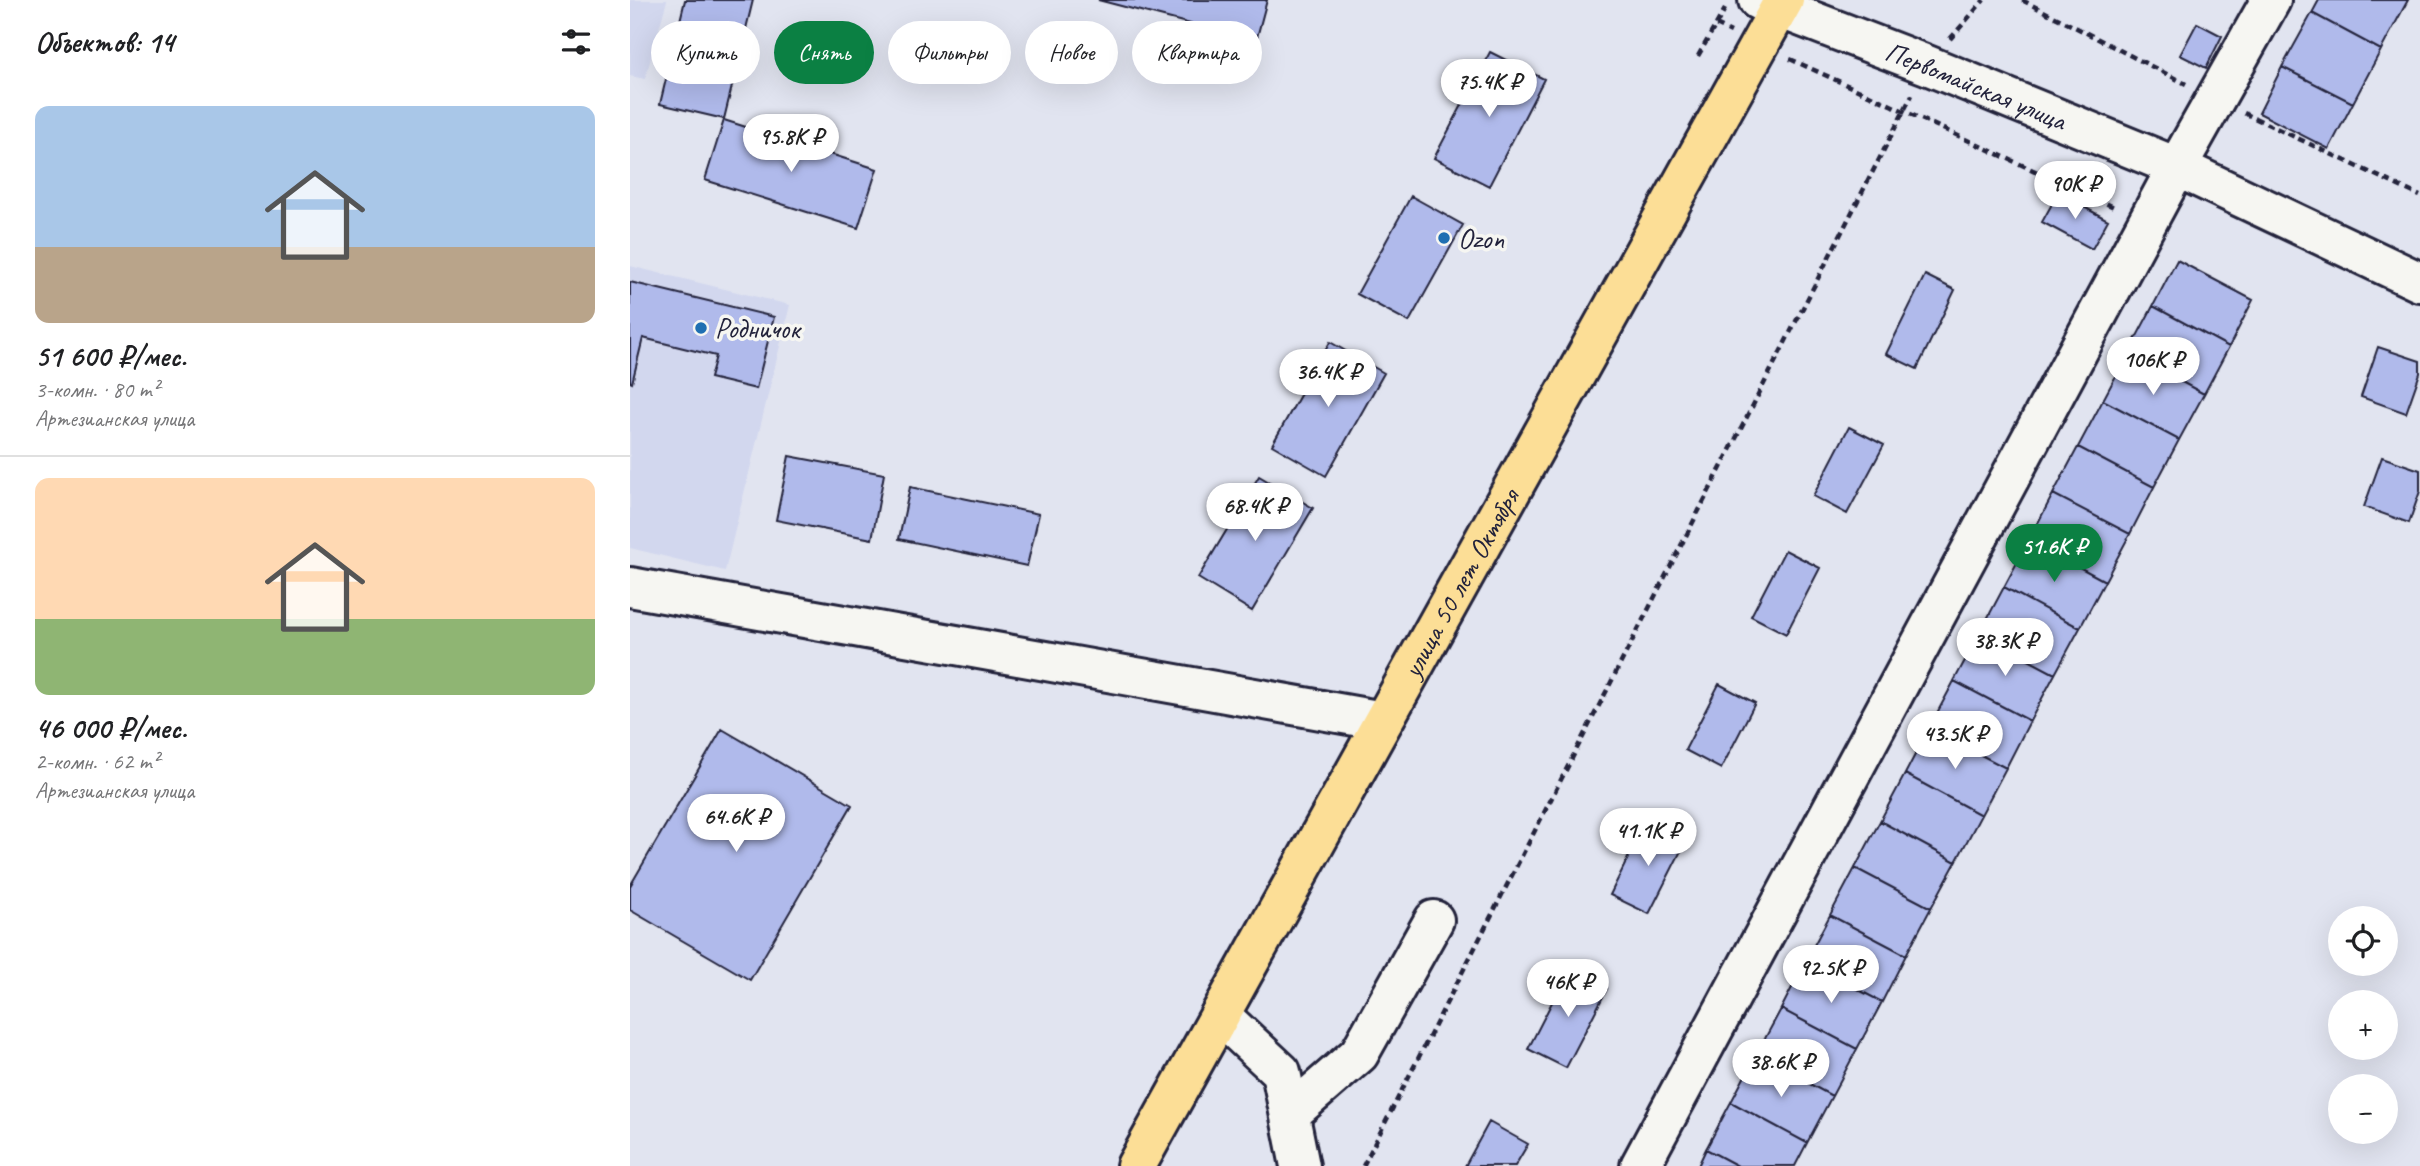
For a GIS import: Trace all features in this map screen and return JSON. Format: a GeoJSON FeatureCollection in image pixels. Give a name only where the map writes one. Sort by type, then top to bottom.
{"type":"FeatureCollection","features":[{"type":"Feature","properties":{"kind":"highway","name":"улица 50 лет Октября"},"geometry":{"type":"LineString","coordinates":[[1136,1166],[1759,45],[1774,2]]}},
{"type":"Feature","properties":{"kind":"street"},"geometry":{"type":"LineString","coordinates":[[1640,1166],[2177,167],[2271,0]]}},
{"type":"Feature","properties":{"kind":"street","name":"Первомайская улица"},"geometry":{"type":"LineString","coordinates":[[1774,2],[2177,167],[2420,282]]}},
{"type":"Feature","properties":{"kind":"street"},"geometry":{"type":"LineString","coordinates":[[630,587],[1383,721]]}},
{"type":"Feature","properties":{"kind":"street"},"geometry":{"type":"LineString","coordinates":[[1290,1114],[1359,1054],[1434,920]]}},
{"type":"Feature","properties":{"kind":"street"},"geometry":{"type":"LineString","coordinates":[[1220,1015],[1281,1072],[1300,1166]]}},
{"type":"Feature","properties":{"kind":"path"},"geometry":{"type":"LineString","coordinates":[[1698,57],[1731,0]]}},
{"type":"Feature","properties":{"kind":"path"},"geometry":{"type":"LineString","coordinates":[[1363,1166],[1927,65],[1984,0]]}},
{"type":"Feature","properties":{"kind":"path"},"geometry":{"type":"LineString","coordinates":[[2022,0],[2216,100],[2420,196]]}},
{"type":"Feature","properties":{"kind":"path"},"geometry":{"type":"LineString","coordinates":[[1716,25],[2147,223]]}},
{"type":"Feature","properties":{"kind":"shaded area"},"geometry":{"type":"Polygon","coordinates":[[[630,0],[667,0],[661,21],[651,21],[651,57],[645,79],[630,76],[630,0]]]}},
{"type":"Feature","properties":{"kind":"shaded area"},"geometry":{"type":"Polygon","coordinates":[[[630,266],[790,305],[725,571],[630,548],[630,266]]]}},
{"type":"Feature","properties":{"kind":"building"},"geometry":{"type":"Polygon","coordinates":[[[685,0],[753,0],[748,21],[680,21],[685,0]]]}},
{"type":"Feature","properties":{"kind":"building"},"geometry":{"type":"Polygon","coordinates":[[[1098,0],[1267,0],[1261,21],[1179,21],[1098,0]]]}},
{"type":"Feature","properties":{"kind":"building"},"geometry":{"type":"Polygon","coordinates":[[[2319,0],[2408,0],[2381,50],[2312,13],[2319,0]]]}},
{"type":"Feature","properties":{"kind":"building"},"geometry":{"type":"Polygon","coordinates":[[[2312,13],[2381,50],[2353,103],[2282,67],[2312,13]]]}},
{"type":"Feature","properties":{"kind":"building"},"geometry":{"type":"Polygon","coordinates":[[[2197,23],[2222,36],[2206,68],[2180,55],[2197,23]]]}},
{"type":"Feature","properties":{"kind":"building"},"geometry":{"type":"Polygon","coordinates":[[[1490,52],[1544,79],[1489,186],[1434,158],[1490,52]]]}},
{"type":"Feature","properties":{"kind":"building"},"geometry":{"type":"Polygon","coordinates":[[[2282,67],[2353,103],[2329,149],[2259,113],[2282,67]]]}},
{"type":"Feature","properties":{"kind":"building"},"geometry":{"type":"Polygon","coordinates":[[[665,84],[733,84],[724,119],[660,104],[665,84]]]}},
{"type":"Feature","properties":{"kind":"building"},"geometry":{"type":"Polygon","coordinates":[[[724,120],[877,169],[858,228],[705,180],[724,120]]]}},
{"type":"Feature","properties":{"kind":"building"},"geometry":{"type":"Polygon","coordinates":[[[2058,193],[2108,220],[2092,249],[2042,222],[2058,193]]]}},
{"type":"Feature","properties":{"kind":"building"},"geometry":{"type":"Polygon","coordinates":[[[1411,196],[1463,225],[1409,322],[1357,294],[1411,196]]]}},
{"type":"Feature","properties":{"kind":"building"},"geometry":{"type":"Polygon","coordinates":[[[2177,260],[2253,300],[2229,347],[2153,306],[2177,260]]]}},
{"type":"Feature","properties":{"kind":"building"},"geometry":{"type":"Polygon","coordinates":[[[1925,275],[1955,290],[1917,369],[1886,354],[1925,275]]]}},
{"type":"Feature","properties":{"kind":"building","name":"Родничок"},"geometry":{"type":"Polygon","coordinates":[[[630,282],[774,317],[756,389],[710,378],[716,356],[643,338],[632,383],[630,382],[630,282]]]}},
{"type":"Feature","properties":{"kind":"building"},"geometry":{"type":"Polygon","coordinates":[[[2153,306],[2229,347],[2204,394],[2128,353],[2153,306]]]}},
{"type":"Feature","properties":{"kind":"building"},"geometry":{"type":"Polygon","coordinates":[[[1330,342],[1384,373],[1326,476],[1272,445],[1330,342]]]}},
{"type":"Feature","properties":{"kind":"building"},"geometry":{"type":"Polygon","coordinates":[[[2378,347],[2420,361],[2420,373],[2406,413],[2361,397],[2378,347]]]}},
{"type":"Feature","properties":{"kind":"building"},"geometry":{"type":"Polygon","coordinates":[[[2128,353],[2204,394],[2179,440],[2103,400],[2128,353]]]}},
{"type":"Feature","properties":{"kind":"building"},"geometry":{"type":"Polygon","coordinates":[[[2103,400],[2179,440],[2154,487],[2078,447],[2103,400]]]}},
{"type":"Feature","properties":{"kind":"building"},"geometry":{"type":"Polygon","coordinates":[[[1849,427],[1884,445],[1847,514],[1813,496],[1849,427]]]}},
{"type":"Feature","properties":{"kind":"building"},"geometry":{"type":"Polygon","coordinates":[[[2078,447],[2154,487],[2130,534],[2053,494],[2078,447]]]}},
{"type":"Feature","properties":{"kind":"building"},"geometry":{"type":"Polygon","coordinates":[[[789,456],[884,474],[872,539],[776,520],[789,456]]]}},
{"type":"Feature","properties":{"kind":"building"},"geometry":{"type":"Polygon","coordinates":[[[2382,457],[2420,470],[2420,491],[2409,523],[2364,507],[2382,457]]]}},
{"type":"Feature","properties":{"kind":"building"},"geometry":{"type":"Polygon","coordinates":[[[1259,476],[1313,508],[1252,611],[1198,578],[1259,476]]]}},
{"type":"Feature","properties":{"kind":"building"},"geometry":{"type":"Polygon","coordinates":[[[910,487],[1039,514],[1027,566],[899,539],[910,487]]]}},
{"type":"Feature","properties":{"kind":"building"},"geometry":{"type":"Polygon","coordinates":[[[2053,494],[2130,534],[2105,581],[2029,540],[2053,494]]]}},
{"type":"Feature","properties":{"kind":"building"},"geometry":{"type":"Polygon","coordinates":[[[2029,540],[2105,581],[2080,628],[2004,587],[2029,540]]]}},
{"type":"Feature","properties":{"kind":"building"},"geometry":{"type":"Polygon","coordinates":[[[1785,550],[1820,568],[1786,634],[1751,616],[1785,550]]]}},
{"type":"Feature","properties":{"kind":"building"},"geometry":{"type":"Polygon","coordinates":[[[2004,587],[2080,628],[2055,674],[1979,634],[2004,587]]]}},
{"type":"Feature","properties":{"kind":"building"},"geometry":{"type":"Polygon","coordinates":[[[1979,634],[2055,674],[2030,721],[1954,681],[1979,634]]]}},
{"type":"Feature","properties":{"kind":"building"},"geometry":{"type":"Polygon","coordinates":[[[1954,681],[2030,721],[2006,768],[1929,728],[1954,681]]]}},
{"type":"Feature","properties":{"kind":"building"},"geometry":{"type":"Polygon","coordinates":[[[1719,684],[1755,703],[1721,769],[1685,750],[1719,684]]]}},
{"type":"Feature","properties":{"kind":"building"},"geometry":{"type":"Polygon","coordinates":[[[1929,728],[2006,768],[1981,815],[1905,774],[1929,728]]]}},
{"type":"Feature","properties":{"kind":"building"},"geometry":{"type":"Polygon","coordinates":[[[722,729],[852,805],[750,980],[630,910],[630,886],[722,729]]]}},
{"type":"Feature","properties":{"kind":"building"},"geometry":{"type":"Polygon","coordinates":[[[1905,774],[1981,815],[1956,862],[1880,821],[1905,774]]]}},
{"type":"Feature","properties":{"kind":"building"},"geometry":{"type":"Polygon","coordinates":[[[1646,821],[1686,841],[1649,914],[1610,895],[1646,821]]]}},
{"type":"Feature","properties":{"kind":"building"},"geometry":{"type":"Polygon","coordinates":[[[1880,821],[1956,862],[1931,908],[1855,868],[1880,821]]]}},
{"type":"Feature","properties":{"kind":"building"},"geometry":{"type":"Polygon","coordinates":[[[1855,868],[1931,908],[1906,955],[1830,915],[1855,868]]]}},
{"type":"Feature","properties":{"kind":"building"},"geometry":{"type":"Polygon","coordinates":[[[1830,915],[1906,955],[1882,1002],[1805,962],[1830,915]]]}},
{"type":"Feature","properties":{"kind":"building"},"geometry":{"type":"Polygon","coordinates":[[[1805,962],[1882,1002],[1857,1049],[1781,1009],[1805,962]]]}},
{"type":"Feature","properties":{"kind":"building"},"geometry":{"type":"Polygon","coordinates":[[[1569,969],[1607,989],[1566,1068],[1528,1049],[1569,969]]]}},
{"type":"Feature","properties":{"kind":"building"},"geometry":{"type":"Polygon","coordinates":[[[1781,1009],[1857,1049],[1832,1096],[1756,1055],[1781,1009]]]}},
{"type":"Feature","properties":{"kind":"building"},"geometry":{"type":"Polygon","coordinates":[[[1756,1055],[1832,1096],[1807,1143],[1731,1102],[1756,1055]]]}},
{"type":"Feature","properties":{"kind":"building"},"geometry":{"type":"Polygon","coordinates":[[[1731,1102],[1807,1143],[1795,1166],[1738,1166],[1706,1149],[1731,1102]]]}},
{"type":"Feature","properties":{"kind":"building"},"geometry":{"type":"Polygon","coordinates":[[[1489,1122],[1528,1144],[1515,1166],[1465,1166],[1489,1122]]]}},
{"type":"Feature","properties":{"kind":"building"},"geometry":{"type":"Polygon","coordinates":[[[1706,1149],[1738,1166],[1698,1166],[1706,1149]]]}},
{"type":"Feature","properties":{"kind":"place","name":"Ozon"},"geometry":{"type":"Point","coordinates":[1444,238]}},
{"type":"Feature","properties":{"kind":"place","name":"Родничок"},"geometry":{"type":"Point","coordinates":[701,328]}}]}
